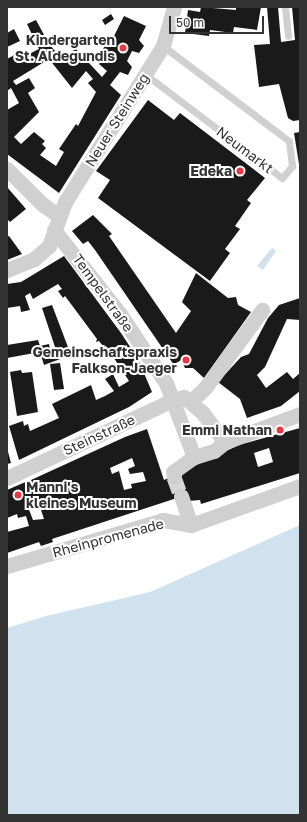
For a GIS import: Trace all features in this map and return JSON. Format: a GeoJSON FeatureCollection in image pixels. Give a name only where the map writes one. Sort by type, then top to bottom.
{"type":"FeatureCollection","features":[{"type":"Feature","properties":{"kind":"street","name":"Neuer Steinweg"},"geometry":{"type":"LineString","coordinates":[[7,270],[34,259],[49,246],[65,202],[163,46],[174,7]]}},
{"type":"Feature","properties":{"kind":"street","name":"Tempelstraße"},"geometry":{"type":"LineString","coordinates":[[7,169],[42,204],[57,223],[166,383],[194,457]]}},
{"type":"Feature","properties":{"kind":"street"},"geometry":{"type":"LineString","coordinates":[[191,402],[205,388],[262,310]]}},
{"type":"Feature","properties":{"kind":"street"},"geometry":{"type":"LineString","coordinates":[[173,400],[184,397],[191,402],[202,412],[225,442]]}},
{"type":"Feature","properties":{"kind":"street","name":"Steinstraße"},"geometry":{"type":"LineString","coordinates":[[7,478],[173,400]]}},
{"type":"Feature","properties":{"kind":"street"},"geometry":{"type":"LineString","coordinates":[[174,474],[194,457],[214,451],[225,442],[298,415]]}},
{"type":"Feature","properties":{"kind":"street"},"geometry":{"type":"LineString","coordinates":[[181,496],[191,526],[300,486]]}},
{"type":"Feature","properties":{"kind":"street","name":"Rheinpromenade"},"geometry":{"type":"LineString","coordinates":[[7,566],[163,520],[191,526]]}},
{"type":"Feature","properties":{"kind":"lane"},"geometry":{"type":"LineString","coordinates":[[285,7],[288,36]]}},
{"type":"Feature","properties":{"kind":"lane","name":"Neumarkt"},"geometry":{"type":"LineString","coordinates":[[145,74],[282,178],[292,166],[289,141],[163,46]]}},
{"type":"Feature","properties":{"kind":"water"},"geometry":{"type":"Polygon","coordinates":[[[272,248],[276,251],[263,270],[257,266],[272,248]]]}},
{"type":"Feature","properties":{"kind":"water"},"geometry":{"type":"Polygon","coordinates":[[[300,525],[300,815],[7,815],[7,628],[46,616],[150,592],[300,525]]]}},
{"type":"Feature","properties":{"kind":"building"},"geometry":{"type":"Polygon","coordinates":[[[201,7],[236,10],[236,7],[261,7],[257,30],[234,27],[233,33],[210,30],[209,36],[185,33],[188,10],[200,12],[201,7]]]}},
{"type":"Feature","properties":{"kind":"building"},"geometry":{"type":"Polygon","coordinates":[[[267,7],[278,7],[281,42],[295,40],[292,7],[300,7],[300,120],[293,121],[288,118],[279,84],[259,87],[254,45],[270,44],[267,7]]]}},
{"type":"Feature","properties":{"kind":"building"},"geometry":{"type":"Polygon","coordinates":[[[111,14],[114,19],[105,25],[102,20],[111,14]]]}},
{"type":"Feature","properties":{"kind":"building"},"geometry":{"type":"Polygon","coordinates":[[[124,16],[146,26],[139,40],[144,46],[139,53],[132,51],[127,61],[132,67],[128,75],[120,72],[110,85],[121,95],[59,193],[7,154],[7,110],[19,103],[11,88],[7,91],[7,59],[22,51],[25,56],[39,49],[27,24],[36,20],[49,44],[61,58],[76,49],[102,77],[107,71],[99,64],[105,57],[100,55],[109,38],[112,40],[124,16]],[[49,59],[13,81],[16,85],[29,78],[35,88],[28,93],[39,112],[14,137],[21,144],[34,132],[45,141],[42,144],[46,148],[40,155],[56,166],[64,152],[59,149],[76,124],[78,126],[96,92],[88,83],[93,79],[86,71],[72,88],[49,59]]]}},
{"type":"Feature","properties":{"kind":"building"},"geometry":{"type":"Polygon","coordinates":[[[14,29],[20,41],[7,47],[7,33],[14,29]]]}},
{"type":"Feature","properties":{"kind":"building"},"geometry":{"type":"Polygon","coordinates":[[[148,100],[174,120],[180,113],[265,178],[247,200],[251,203],[235,226],[240,229],[225,249],[230,253],[210,281],[98,198],[110,180],[96,171],[148,100]]]}},
{"type":"Feature","properties":{"kind":"building"},"geometry":{"type":"Polygon","coordinates":[[[300,132],[300,164],[299,164],[294,133],[300,132]]]}},
{"type":"Feature","properties":{"kind":"building"},"geometry":{"type":"Polygon","coordinates":[[[7,187],[26,209],[10,222],[7,219],[7,187]]]}},
{"type":"Feature","properties":{"kind":"building"},"geometry":{"type":"Polygon","coordinates":[[[93,215],[112,234],[109,236],[176,333],[191,311],[182,302],[196,273],[228,298],[236,297],[238,305],[251,312],[204,378],[193,368],[185,368],[181,360],[174,365],[95,250],[88,241],[83,244],[72,231],[93,215]]]}},
{"type":"Feature","properties":{"kind":"building"},"geometry":{"type":"Polygon","coordinates":[[[9,236],[22,254],[7,260],[7,237],[9,236]]]}},
{"type":"Feature","properties":{"kind":"building"},"geometry":{"type":"Polygon","coordinates":[[[64,256],[121,333],[138,359],[152,392],[129,407],[19,460],[9,426],[23,421],[24,426],[28,424],[30,431],[59,418],[52,404],[91,385],[96,400],[105,396],[114,391],[105,379],[113,374],[119,387],[129,381],[106,346],[104,347],[99,341],[96,342],[97,339],[65,296],[63,298],[58,291],[62,289],[58,284],[33,299],[30,293],[25,296],[30,310],[21,312],[20,306],[7,308],[7,284],[21,282],[64,256]]]}},
{"type":"Feature","properties":{"kind":"building"},"geometry":{"type":"Polygon","coordinates":[[[300,298],[300,320],[287,319],[265,367],[257,375],[266,388],[287,372],[293,379],[300,373],[300,391],[281,406],[247,418],[240,399],[218,382],[241,357],[249,354],[268,318],[279,305],[300,298]]]}},
{"type":"Feature","properties":{"kind":"building"},"geometry":{"type":"Polygon","coordinates":[[[52,305],[71,355],[44,365],[40,352],[7,358],[7,345],[38,340],[40,346],[49,344],[50,349],[55,347],[42,308],[52,305]]]}},
{"type":"Feature","properties":{"kind":"building"},"geometry":{"type":"Polygon","coordinates":[[[60,363],[64,389],[54,390],[50,364],[60,363]]]}},
{"type":"Feature","properties":{"kind":"building"},"geometry":{"type":"Polygon","coordinates":[[[21,370],[22,373],[32,372],[38,412],[17,416],[10,372],[21,370]]]}},
{"type":"Feature","properties":{"kind":"building"},"geometry":{"type":"Polygon","coordinates":[[[300,428],[300,473],[201,504],[200,500],[189,501],[186,495],[52,539],[53,542],[41,546],[39,542],[7,553],[7,532],[29,526],[26,516],[18,518],[17,514],[7,518],[7,490],[30,480],[34,490],[31,480],[125,437],[147,429],[164,480],[239,445],[300,428]],[[269,448],[254,453],[258,467],[273,462],[269,448]],[[132,458],[110,468],[112,474],[119,471],[124,490],[132,488],[131,484],[146,481],[143,472],[130,474],[128,469],[135,466],[132,458]],[[37,498],[26,502],[33,520],[44,519],[37,498]]]}},
{"type":"Feature","properties":{"kind":"building"},"geometry":{"type":"Polygon","coordinates":[[[7,448],[11,463],[7,464],[7,448]]]}},
{"type":"Feature","properties":{"kind":"tunnel"},"geometry":{"type":"LineString","coordinates":[[174,477],[181,496]]}},
{"type":"Feature","properties":{"kind":"place","name":"Kindergarten St. Aldegundis"},"geometry":{"type":"Point","coordinates":[123,48]}},
{"type":"Feature","properties":{"kind":"place","name":"Edeka"},"geometry":{"type":"Point","coordinates":[240,171]}},
{"type":"Feature","properties":{"kind":"place","name":"Gemeinschaftspraxis Falkson-Jaeger"},"geometry":{"type":"Point","coordinates":[186,360]}},
{"type":"Feature","properties":{"kind":"place","name":"Emmi Nathan"},"geometry":{"type":"Point","coordinates":[280,430]}},
{"type":"Feature","properties":{"kind":"place","name":"Manni's kleines Museum"},"geometry":{"type":"Point","coordinates":[18,495]}}]}
